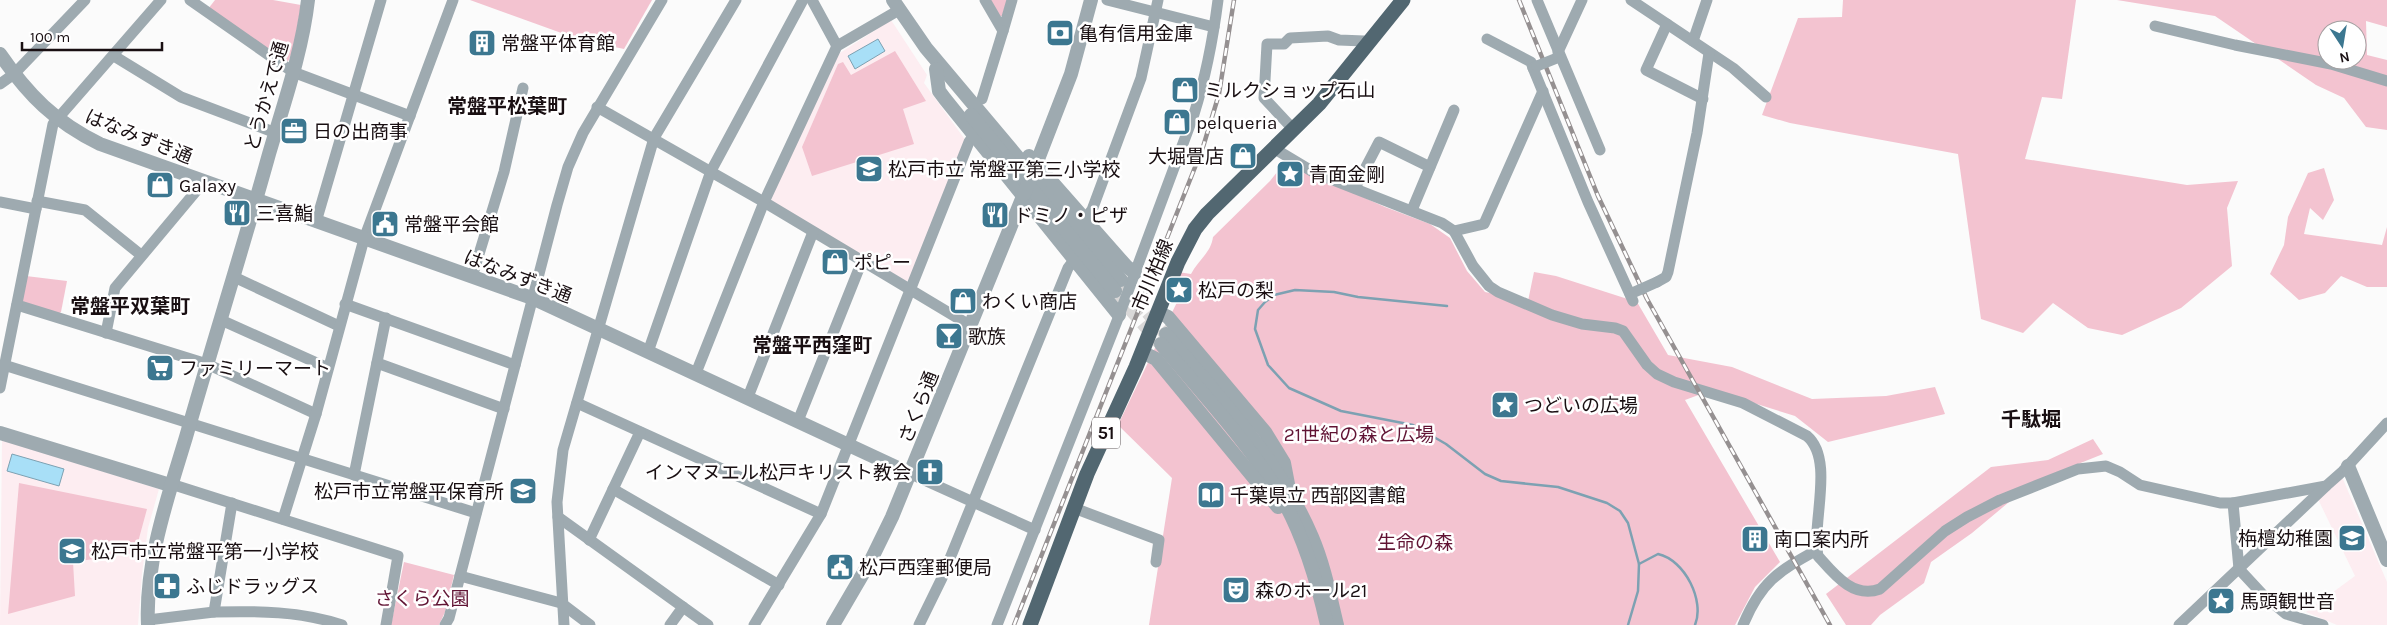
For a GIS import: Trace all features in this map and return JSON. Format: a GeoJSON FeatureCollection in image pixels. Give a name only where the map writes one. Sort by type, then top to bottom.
{"type":"FeatureCollection","features":[{"type":"Feature","properties":{"kind":"main road","name":"市川柏線"},"geometry":{"type":"LineString","coordinates":[[1030,625],[1074,508],[1142,352],[1178,262],[1195,229],[1207,214],[1275,149],[1342,78],[1404,0]]}},
{"type":"Feature","properties":{"kind":"street"},"geometry":{"type":"LineString","coordinates":[[0,84],[14,74],[85,0]]}},
{"type":"Feature","properties":{"kind":"street"},"geometry":{"type":"LineString","coordinates":[[0,388],[51,130],[57,119],[162,0]]}},
{"type":"Feature","properties":{"kind":"street"},"geometry":{"type":"LineString","coordinates":[[190,0],[293,72],[410,116]]}},
{"type":"Feature","properties":{"kind":"street","name":"とうかえで通"},"geometry":{"type":"LineString","coordinates":[[148,622],[153,564],[171,484],[222,320],[276,133],[304,30],[308,0]]}},
{"type":"Feature","properties":{"kind":"street"},"geometry":{"type":"LineString","coordinates":[[316,222],[381,0]]}},
{"type":"Feature","properties":{"kind":"street"},"geometry":{"type":"LineString","coordinates":[[283,519],[316,414],[364,239],[453,0]]}},
{"type":"Feature","properties":{"kind":"street"},"geometry":{"type":"LineString","coordinates":[[448,623],[568,167],[597,107],[662,0]]}},
{"type":"Feature","properties":{"kind":"street"},"geometry":{"type":"LineString","coordinates":[[564,625],[561,603],[558,517],[558,476],[563,450],[654,138],[736,0]]}},
{"type":"Feature","properties":{"kind":"street"},"geometry":{"type":"LineString","coordinates":[[648,352],[711,172],[803,0]]}},
{"type":"Feature","properties":{"kind":"street"},"geometry":{"type":"LineString","coordinates":[[812,0],[837,46]]}},
{"type":"Feature","properties":{"kind":"street"},"geometry":{"type":"LineString","coordinates":[[985,0],[1003,31]]}},
{"type":"Feature","properties":{"kind":"street"},"geometry":{"type":"LineString","coordinates":[[982,100],[1012,0]]}},
{"type":"Feature","properties":{"kind":"street","name":"さくら通"},"geometry":{"type":"LineString","coordinates":[[832,625],[870,560],[911,474],[1024,195],[1070,74],[1092,0]]}},
{"type":"Feature","properties":{"kind":"street"},"geometry":{"type":"LineString","coordinates":[[1107,0],[1214,27]]}},
{"type":"Feature","properties":{"kind":"street"},"geometry":{"type":"LineString","coordinates":[[1085,219],[1092,210],[1141,78],[1158,0]]}},
{"type":"Feature","properties":{"kind":"street"},"geometry":{"type":"LineString","coordinates":[[997,625],[1119,315],[1205,82],[1218,0]]}},
{"type":"Feature","properties":{"kind":"street"},"geometry":{"type":"LineString","coordinates":[[1537,0],[1558,56],[1600,150]]}},
{"type":"Feature","properties":{"kind":"street"},"geometry":{"type":"LineString","coordinates":[[1535,67],[1558,56],[1582,0]]}},
{"type":"Feature","properties":{"kind":"street"},"geometry":{"type":"LineString","coordinates":[[1693,41],[1707,0]]}},
{"type":"Feature","properties":{"kind":"street"},"geometry":{"type":"LineString","coordinates":[[1634,1],[1734,68],[1766,96]]}},
{"type":"Feature","properties":{"kind":"street"},"geometry":{"type":"LineString","coordinates":[[696,373],[764,202],[837,46],[896,5],[926,48],[1118,285],[981,128],[936,69],[926,48]]}},
{"type":"Feature","properties":{"kind":"street"},"geometry":{"type":"LineString","coordinates":[[1667,24],[1646,70],[1703,99]]}},
{"type":"Feature","properties":{"kind":"street"},"geometry":{"type":"LineString","coordinates":[[2155,26],[2235,46],[2331,64],[2387,81]]}},
{"type":"Feature","properties":{"kind":"street"},"geometry":{"type":"LineString","coordinates":[[1293,129],[1264,98],[1267,44],[1284,44],[1290,38],[1328,36],[1339,40],[1364,41],[1368,44]]}},
{"type":"Feature","properties":{"kind":"street"},"geometry":{"type":"LineString","coordinates":[[1487,40],[1531,62],[1535,67],[1600,229],[1632,297],[1666,277],[1668,272],[1703,99],[1709,53]]}},
{"type":"Feature","properties":{"kind":"street"},"geometry":{"type":"LineString","coordinates":[[926,48],[954,65],[1035,166],[1126,266],[1135,273]]}},
{"type":"Feature","properties":{"kind":"street","name":"はなみずき通"},"geometry":{"type":"LineString","coordinates":[[0,54],[33,98],[57,119],[100,144],[532,298],[1035,530]]}},
{"type":"Feature","properties":{"kind":"street"},"geometry":{"type":"LineString","coordinates":[[114,56],[181,97],[276,133]]}},
{"type":"Feature","properties":{"kind":"street"},"geometry":{"type":"LineString","coordinates":[[936,69],[939,90],[1119,315]]}},
{"type":"Feature","properties":{"kind":"street"},"geometry":{"type":"LineString","coordinates":[[472,277],[504,172],[523,88]]}},
{"type":"Feature","properties":{"kind":"street"},"geometry":{"type":"LineString","coordinates":[[1454,231],[1484,224],[1543,90]]}},
{"type":"Feature","properties":{"kind":"street"},"geometry":{"type":"LineString","coordinates":[[597,107],[764,202],[971,326]]}},
{"type":"Feature","properties":{"kind":"street"},"geometry":{"type":"LineString","coordinates":[[1412,210],[1454,110]]}},
{"type":"Feature","properties":{"kind":"street"},"geometry":{"type":"LineString","coordinates":[[754,625],[821,514],[912,291],[969,142],[974,135]]}},
{"type":"Feature","properties":{"kind":"street"},"geometry":{"type":"LineString","coordinates":[[1355,188],[1379,142],[1430,167]]}},
{"type":"Feature","properties":{"kind":"street"},"geometry":{"type":"LineString","coordinates":[[1275,149],[1315,172],[1431,217],[1454,231],[1473,266],[1489,286],[1498,292],[1552,315],[1582,324],[1623,331],[1647,365],[1657,374],[1674,382],[1743,403],[1812,440],[1820,461],[1818,556],[1836,576],[1852,588],[1870,593],[1880,589],[1945,531],[1967,517],[2078,468],[2097,465],[2110,467],[2140,485],[2220,503],[2233,503],[2326,486]]}},
{"type":"Feature","properties":{"kind":"street"},"geometry":{"type":"LineString","coordinates":[[106,332],[115,288],[197,190],[201,181]]}},
{"type":"Feature","properties":{"kind":"street"},"geometry":{"type":"LineString","coordinates":[[0,202],[85,210],[142,255]]}},
{"type":"Feature","properties":{"kind":"street"},"geometry":{"type":"LineString","coordinates":[[748,397],[813,232]]}},
{"type":"Feature","properties":{"kind":"street"},"geometry":{"type":"LineString","coordinates":[[919,625],[942,578],[1068,268],[1074,260]]}},
{"type":"Feature","properties":{"kind":"street"},"geometry":{"type":"LineString","coordinates":[[798,421],[862,261]]}},
{"type":"Feature","properties":{"kind":"street"},"geometry":{"type":"LineString","coordinates":[[234,277],[339,326]]}},
{"type":"Feature","properties":{"kind":"street"},"geometry":{"type":"LineString","coordinates":[[345,304],[516,365]]}},
{"type":"Feature","properties":{"kind":"street"},"geometry":{"type":"LineString","coordinates":[[17,305],[208,364],[316,414]]}},
{"type":"Feature","properties":{"kind":"street"},"geometry":{"type":"LineString","coordinates":[[1158,312],[1168,317],[1265,432],[1284,463],[1288,475],[1284,492],[1292,519],[1318,587],[1327,625]]}},
{"type":"Feature","properties":{"kind":"street"},"geometry":{"type":"LineString","coordinates":[[354,475],[386,318]]}},
{"type":"Feature","properties":{"kind":"street"},"geometry":{"type":"LineString","coordinates":[[222,320],[328,368]]}},
{"type":"Feature","properties":{"kind":"street"},"geometry":{"type":"LineString","coordinates":[[1163,339],[1259,446],[1312,538],[1327,583],[1337,625]]}},
{"type":"Feature","properties":{"kind":"street"},"geometry":{"type":"LineString","coordinates":[[1142,352],[1156,359],[1281,510],[1292,519]]}},
{"type":"Feature","properties":{"kind":"street"},"geometry":{"type":"LineString","coordinates":[[377,364],[504,409]]}},
{"type":"Feature","properties":{"kind":"street"},"geometry":{"type":"LineString","coordinates":[[4,365],[476,513]]}},
{"type":"Feature","properties":{"kind":"street"},"geometry":{"type":"LineString","coordinates":[[577,403],[821,514]]}},
{"type":"Feature","properties":{"kind":"street"},"geometry":{"type":"LineString","coordinates":[[2179,625],[2348,466],[2387,422]]}},
{"type":"Feature","properties":{"kind":"street"},"geometry":{"type":"LineString","coordinates":[[0,432],[398,556],[386,625]]}},
{"type":"Feature","properties":{"kind":"street"},"geometry":{"type":"LineString","coordinates":[[589,540],[640,432]]}},
{"type":"Feature","properties":{"kind":"street"},"geometry":{"type":"LineString","coordinates":[[2348,466],[2387,560]]}},
{"type":"Feature","properties":{"kind":"street"},"geometry":{"type":"LineString","coordinates":[[613,489],[779,585]]}},
{"type":"Feature","properties":{"kind":"street"},"geometry":{"type":"LineString","coordinates":[[214,612],[232,503]]}},
{"type":"Feature","properties":{"kind":"street"},"geometry":{"type":"LineString","coordinates":[[2233,503],[2239,569],[2264,596],[2286,614],[2323,625]]}},
{"type":"Feature","properties":{"kind":"street"},"geometry":{"type":"LineString","coordinates":[[1074,508],[1159,540],[1156,562]]}},
{"type":"Feature","properties":{"kind":"street"},"geometry":{"type":"LineString","coordinates":[[558,517],[708,625]]}},
{"type":"Feature","properties":{"kind":"street"},"geometry":{"type":"LineString","coordinates":[[1743,625],[1760,590],[1785,567],[1817,550]]}},
{"type":"Feature","properties":{"kind":"street"},"geometry":{"type":"LineString","coordinates":[[460,576],[561,603],[590,625]]}},
{"type":"Feature","properties":{"kind":"street"},"geometry":{"type":"LineString","coordinates":[[670,625],[682,607]]}},
{"type":"Feature","properties":{"kind":"street"},"geometry":{"type":"LineString","coordinates":[[148,622],[214,612],[272,613],[304,616],[342,625]]}},
{"type":"Feature","properties":{"kind":"shaded area","name":"松戸市立 常盤平第三小学校"},"geometry":{"type":"Polygon","coordinates":[[[891,20],[927,75],[924,83],[966,141],[914,279],[906,281],[773,203],[771,198],[837,55],[891,20]]]}},
{"type":"Feature","properties":{"kind":"shaded area","name":"松戸市立常盤平第一小学校"},"geometry":{"type":"Polygon","coordinates":[[[2,440],[159,489],[148,528],[138,625],[0,625],[2,440]]]}},
{"type":"Feature","properties":{"kind":"shaded area","name":"栴檀幼稚園"},"geometry":{"type":"Polygon","coordinates":[[[2342,477],[2387,582],[2387,625],[2337,625],[2306,612],[2355,576],[2318,499],[2342,477]]]}},
{"type":"Feature","properties":{"kind":"green space"},"geometry":{"type":"Polygon","coordinates":[[[215,0],[273,0],[301,5],[294,46],[289,60],[285,63],[208,9],[215,0]]]}},
{"type":"Feature","properties":{"kind":"green space"},"geometry":{"type":"Polygon","coordinates":[[[470,0],[652,0],[624,49],[578,39],[470,0]]]}},
{"type":"Feature","properties":{"kind":"green space"},"geometry":{"type":"Polygon","coordinates":[[[989,0],[1007,0],[1002,16],[1000,16],[989,0]]]}},
{"type":"Feature","properties":{"kind":"green space"},"geometry":{"type":"Polygon","coordinates":[[[1843,0],[2076,0],[2062,99],[2042,97],[2025,159],[2187,185],[2238,181],[2227,208],[2232,266],[2181,308],[2122,335],[2088,328],[2053,303],[2023,333],[1981,319],[1958,154],[1790,123],[1762,115],[1798,18],[1842,17],[1843,0]]]}},
{"type":"Feature","properties":{"kind":"green space"},"geometry":{"type":"Polygon","coordinates":[[[2117,0],[2387,0],[2387,27],[2367,20],[2317,20],[2317,70],[2367,70],[2367,55],[2387,60],[2387,130],[2366,127],[2344,98],[2316,85],[2215,16],[2117,0]]]}},
{"type":"Feature","properties":{"kind":"green space"},"geometry":{"type":"Polygon","coordinates":[[[895,51],[926,101],[903,109],[914,144],[812,176],[802,147],[838,64],[843,62],[851,75],[895,51]]]}},
{"type":"Feature","properties":{"kind":"green space","name":"21世紀の森と広場"},"geometry":{"type":"Polygon","coordinates":[[[1285,162],[1385,207],[1430,224],[1450,238],[1467,271],[1485,292],[1528,301],[1534,272],[1556,276],[1637,302],[1668,355],[1732,367],[1812,399],[1886,396],[1935,387],[1945,414],[1828,442],[1795,416],[1712,390],[1685,400],[1780,562],[1755,587],[1735,625],[1149,625],[1172,478],[1118,425],[1179,298],[1178,272],[1191,274],[1210,248],[1213,237],[1270,181],[1285,162]]]}},
{"type":"Feature","properties":{"kind":"green space"},"geometry":{"type":"Polygon","coordinates":[[[2324,168],[2334,200],[2323,220],[2310,208],[2304,234],[2382,245],[2387,227],[2387,287],[2367,287],[2341,276],[2325,293],[2299,300],[2270,274],[2284,245],[2288,217],[2308,173],[2324,168]]]}},
{"type":"Feature","properties":{"kind":"green space"},"geometry":{"type":"Polygon","coordinates":[[[26,276],[67,281],[61,312],[58,314],[26,304],[21,300],[26,276]]]}},
{"type":"Feature","properties":{"kind":"green space"},"geometry":{"type":"Polygon","coordinates":[[[2093,439],[2103,454],[2033,482],[1972,533],[1931,562],[1924,583],[1880,615],[1871,625],[1846,625],[1826,594],[1991,467],[2048,460],[2093,439]]]}},
{"type":"Feature","properties":{"kind":"green space"},"geometry":{"type":"Polygon","coordinates":[[[19,483],[147,509],[135,553],[73,562],[75,596],[8,614],[19,483]]]}},
{"type":"Feature","properties":{"kind":"green space","name":"さくら公園"},"geometry":{"type":"Polygon","coordinates":[[[404,562],[454,575],[445,612],[439,625],[391,625],[404,562]]]}},
{"type":"Feature","properties":{"kind":"water"},"geometry":{"type":"Polygon","coordinates":[[[878,39],[885,51],[855,69],[848,56],[878,39]]]}},
{"type":"Feature","properties":{"kind":"water"},"geometry":{"type":"Polygon","coordinates":[[[12,454],[64,469],[59,486],[7,471],[12,454]]]}},
{"type":"Feature","properties":{"kind":"waterway"},"geometry":{"type":"LineString","coordinates":[[1447,306],[1358,297],[1334,292],[1295,290],[1274,295],[1265,302],[1258,310],[1255,329],[1268,365],[1289,388],[1341,411],[1413,425],[1446,444],[1485,474],[1501,481],[1558,487],[1607,503],[1620,511],[1628,523],[1639,564],[1638,591],[1628,625]]}},
{"type":"Feature","properties":{"kind":"waterway"},"geometry":{"type":"LineString","coordinates":[[1639,564],[1658,554],[1677,564],[1695,594],[1697,605],[1695,625]]}},
{"type":"Feature","properties":{"kind":"tunnel"},"geometry":{"type":"LineString","coordinates":[[1121,280],[1166,334]]}},
{"type":"Feature","properties":{"kind":"tunnel"},"geometry":{"type":"LineString","coordinates":[[1115,291],[1161,344]]}},
{"type":"Feature","properties":{"kind":"railway"},"geometry":{"type":"LineString","coordinates":[[1014,625],[1203,147],[1219,94],[1234,0]]}},
{"type":"Feature","properties":{"kind":"railway"},"geometry":{"type":"LineString","coordinates":[[1519,0],[1598,196],[1647,299],[1830,625]]}},
{"type":"Feature","properties":{"kind":"place","name":"亀有信用金庫"},"geometry":{"type":"Point","coordinates":[1060,33]}},
{"type":"Feature","properties":{"kind":"place","name":"常盤平体育館"},"geometry":{"type":"Point","coordinates":[482,43]}},
{"type":"Feature","properties":{"kind":"place","name":"ミルクショップ石山"},"geometry":{"type":"Point","coordinates":[1185,90]}},
{"type":"Feature","properties":{"kind":"place","name":"pelqueria"},"geometry":{"type":"Point","coordinates":[1177,122]}},
{"type":"Feature","properties":{"kind":"place","name":"日の出商事"},"geometry":{"type":"Point","coordinates":[294,131]}},
{"type":"Feature","properties":{"kind":"place","name":"大堀畳店"},"geometry":{"type":"Point","coordinates":[1243,156]}},
{"type":"Feature","properties":{"kind":"place","name":"松戸市立 常盤平第三小学校"},"geometry":{"type":"Point","coordinates":[869,169]}},
{"type":"Feature","properties":{"kind":"place","name":"青面金剛"},"geometry":{"type":"Point","coordinates":[1290,174]}},
{"type":"Feature","properties":{"kind":"place","name":"Galaxy"},"geometry":{"type":"Point","coordinates":[160,185]}},
{"type":"Feature","properties":{"kind":"place","name":"三喜鮨"},"geometry":{"type":"Point","coordinates":[237,213]}},
{"type":"Feature","properties":{"kind":"place","name":"ドミノ・ピザ"},"geometry":{"type":"Point","coordinates":[995,215]}},
{"type":"Feature","properties":{"kind":"place","name":"常盤平会館"},"geometry":{"type":"Point","coordinates":[385,224]}},
{"type":"Feature","properties":{"kind":"place","name":"ポピー"},"geometry":{"type":"Point","coordinates":[835,262]}},
{"type":"Feature","properties":{"kind":"place","name":"松戸の梨"},"geometry":{"type":"Point","coordinates":[1179,290]}},
{"type":"Feature","properties":{"kind":"place","name":"わくい商店"},"geometry":{"type":"Point","coordinates":[963,301]}},
{"type":"Feature","properties":{"kind":"place","name":"歌族"},"geometry":{"type":"Point","coordinates":[949,336]}},
{"type":"Feature","properties":{"kind":"place","name":"ファミリーマート"},"geometry":{"type":"Point","coordinates":[160,368]}},
{"type":"Feature","properties":{"kind":"place","name":"つどいの広場"},"geometry":{"type":"Point","coordinates":[1505,405]}},
{"type":"Feature","properties":{"kind":"place","name":"インマヌエル松戸キリスト教会"},"geometry":{"type":"Point","coordinates":[930,472]}},
{"type":"Feature","properties":{"kind":"place","name":"松戸市立常盤平保育所"},"geometry":{"type":"Point","coordinates":[523,491]}},
{"type":"Feature","properties":{"kind":"place","name":"千葉県立 西部図書館"},"geometry":{"type":"Point","coordinates":[1211,495]}},
{"type":"Feature","properties":{"kind":"place","name":"栴檀幼稚園"},"geometry":{"type":"Point","coordinates":[2352,538]}},
{"type":"Feature","properties":{"kind":"place","name":"南口案内所"},"geometry":{"type":"Point","coordinates":[1755,539]}},
{"type":"Feature","properties":{"kind":"place","name":"松戸市立常盤平第一小学校"},"geometry":{"type":"Point","coordinates":[72,551]}},
{"type":"Feature","properties":{"kind":"place","name":"松戸西窪郵便局"},"geometry":{"type":"Point","coordinates":[840,567]}},
{"type":"Feature","properties":{"kind":"place","name":"ふじドラッグス"},"geometry":{"type":"Point","coordinates":[167,586]}},
{"type":"Feature","properties":{"kind":"place","name":"森のホール21"},"geometry":{"type":"Point","coordinates":[1236,590]}},
{"type":"Feature","properties":{"kind":"place","name":"馬頭観世音"},"geometry":{"type":"Point","coordinates":[2221,601]}},
{"type":"Feature","properties":{"kind":"district","name":"常盤平松葉町"},"geometry":{"type":"Point","coordinates":[507,106]}},
{"type":"Feature","properties":{"kind":"district","name":"常盤平双葉町"},"geometry":{"type":"Point","coordinates":[130,306]}},
{"type":"Feature","properties":{"kind":"district","name":"常盤平西窪町"},"geometry":{"type":"Point","coordinates":[812,345]}},
{"type":"Feature","properties":{"kind":"district","name":"千駄堀"},"geometry":{"type":"Point","coordinates":[2031,419]}},
{"type":"Feature","properties":{"kind":"park label","name":"生命の森"},"geometry":{"type":"Point","coordinates":[1415,542]}}]}
